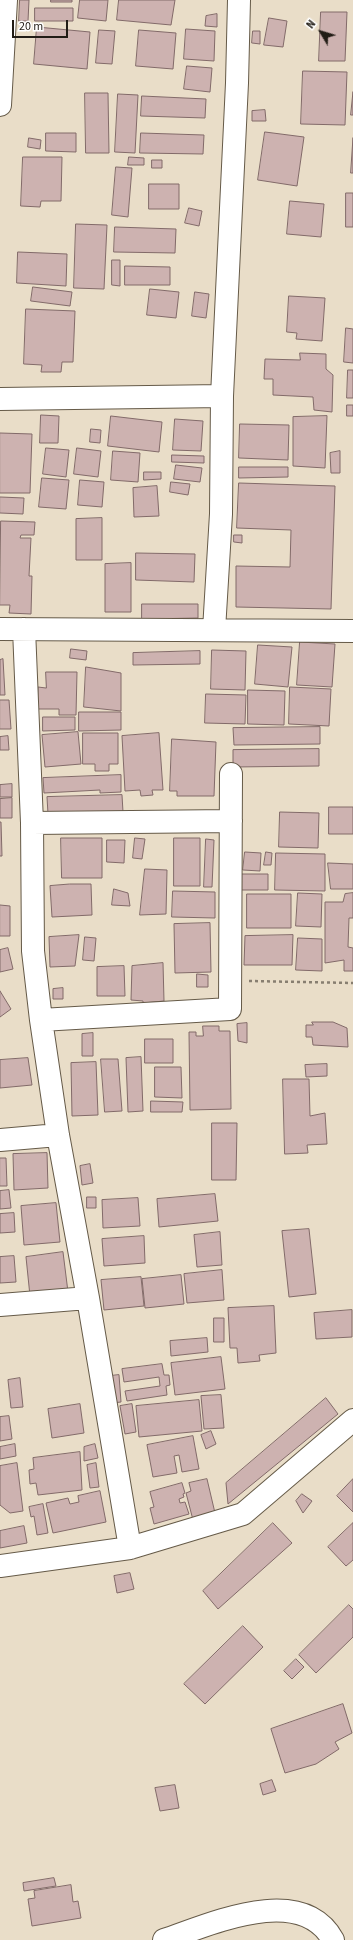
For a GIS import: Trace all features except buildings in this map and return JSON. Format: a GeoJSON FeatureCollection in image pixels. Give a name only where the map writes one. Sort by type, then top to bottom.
{"type":"FeatureCollection","features":[{"type":"Feature","properties":{"kind":"street"},"geometry":{"type":"LineString","coordinates":[[0,104],[6,0]]}},
{"type":"Feature","properties":{"kind":"street"},"geometry":{"type":"LineString","coordinates":[[214,630],[221,514],[222,396],[237,83],[239,0]]}},
{"type":"Feature","properties":{"kind":"street"},"geometry":{"type":"LineString","coordinates":[[0,399],[222,396]]}},
{"type":"Feature","properties":{"kind":"street"},"geometry":{"type":"LineString","coordinates":[[24,629],[32,824],[33,951],[41,1020],[58,1135],[88,1298],[130,1548]]}},
{"type":"Feature","properties":{"kind":"street"},"geometry":{"type":"LineString","coordinates":[[0,630],[353,630]]}},
{"type":"Feature","properties":{"kind":"street"},"geometry":{"type":"LineString","coordinates":[[41,1020],[230,1009],[231,774]]}},
{"type":"Feature","properties":{"kind":"street"},"geometry":{"type":"LineString","coordinates":[[32,824],[231,821]]}},
{"type":"Feature","properties":{"kind":"street"},"geometry":{"type":"LineString","coordinates":[[0,1140],[58,1135]]}},
{"type":"Feature","properties":{"kind":"street"},"geometry":{"type":"LineString","coordinates":[[0,1305],[88,1298]]}},
{"type":"Feature","properties":{"kind":"street"},"geometry":{"type":"LineString","coordinates":[[0,1566],[130,1548],[243,1514],[353,1420]]}},
{"type":"Feature","properties":{"kind":"street"},"geometry":{"type":"LineString","coordinates":[[164,1940],[227,1918],[270,1910],[307,1916],[329,1933],[333,1940]]}},
{"type":"Feature","properties":{"kind":"path"},"geometry":{"type":"LineString","coordinates":[[231,980],[353,983]]}}]}
